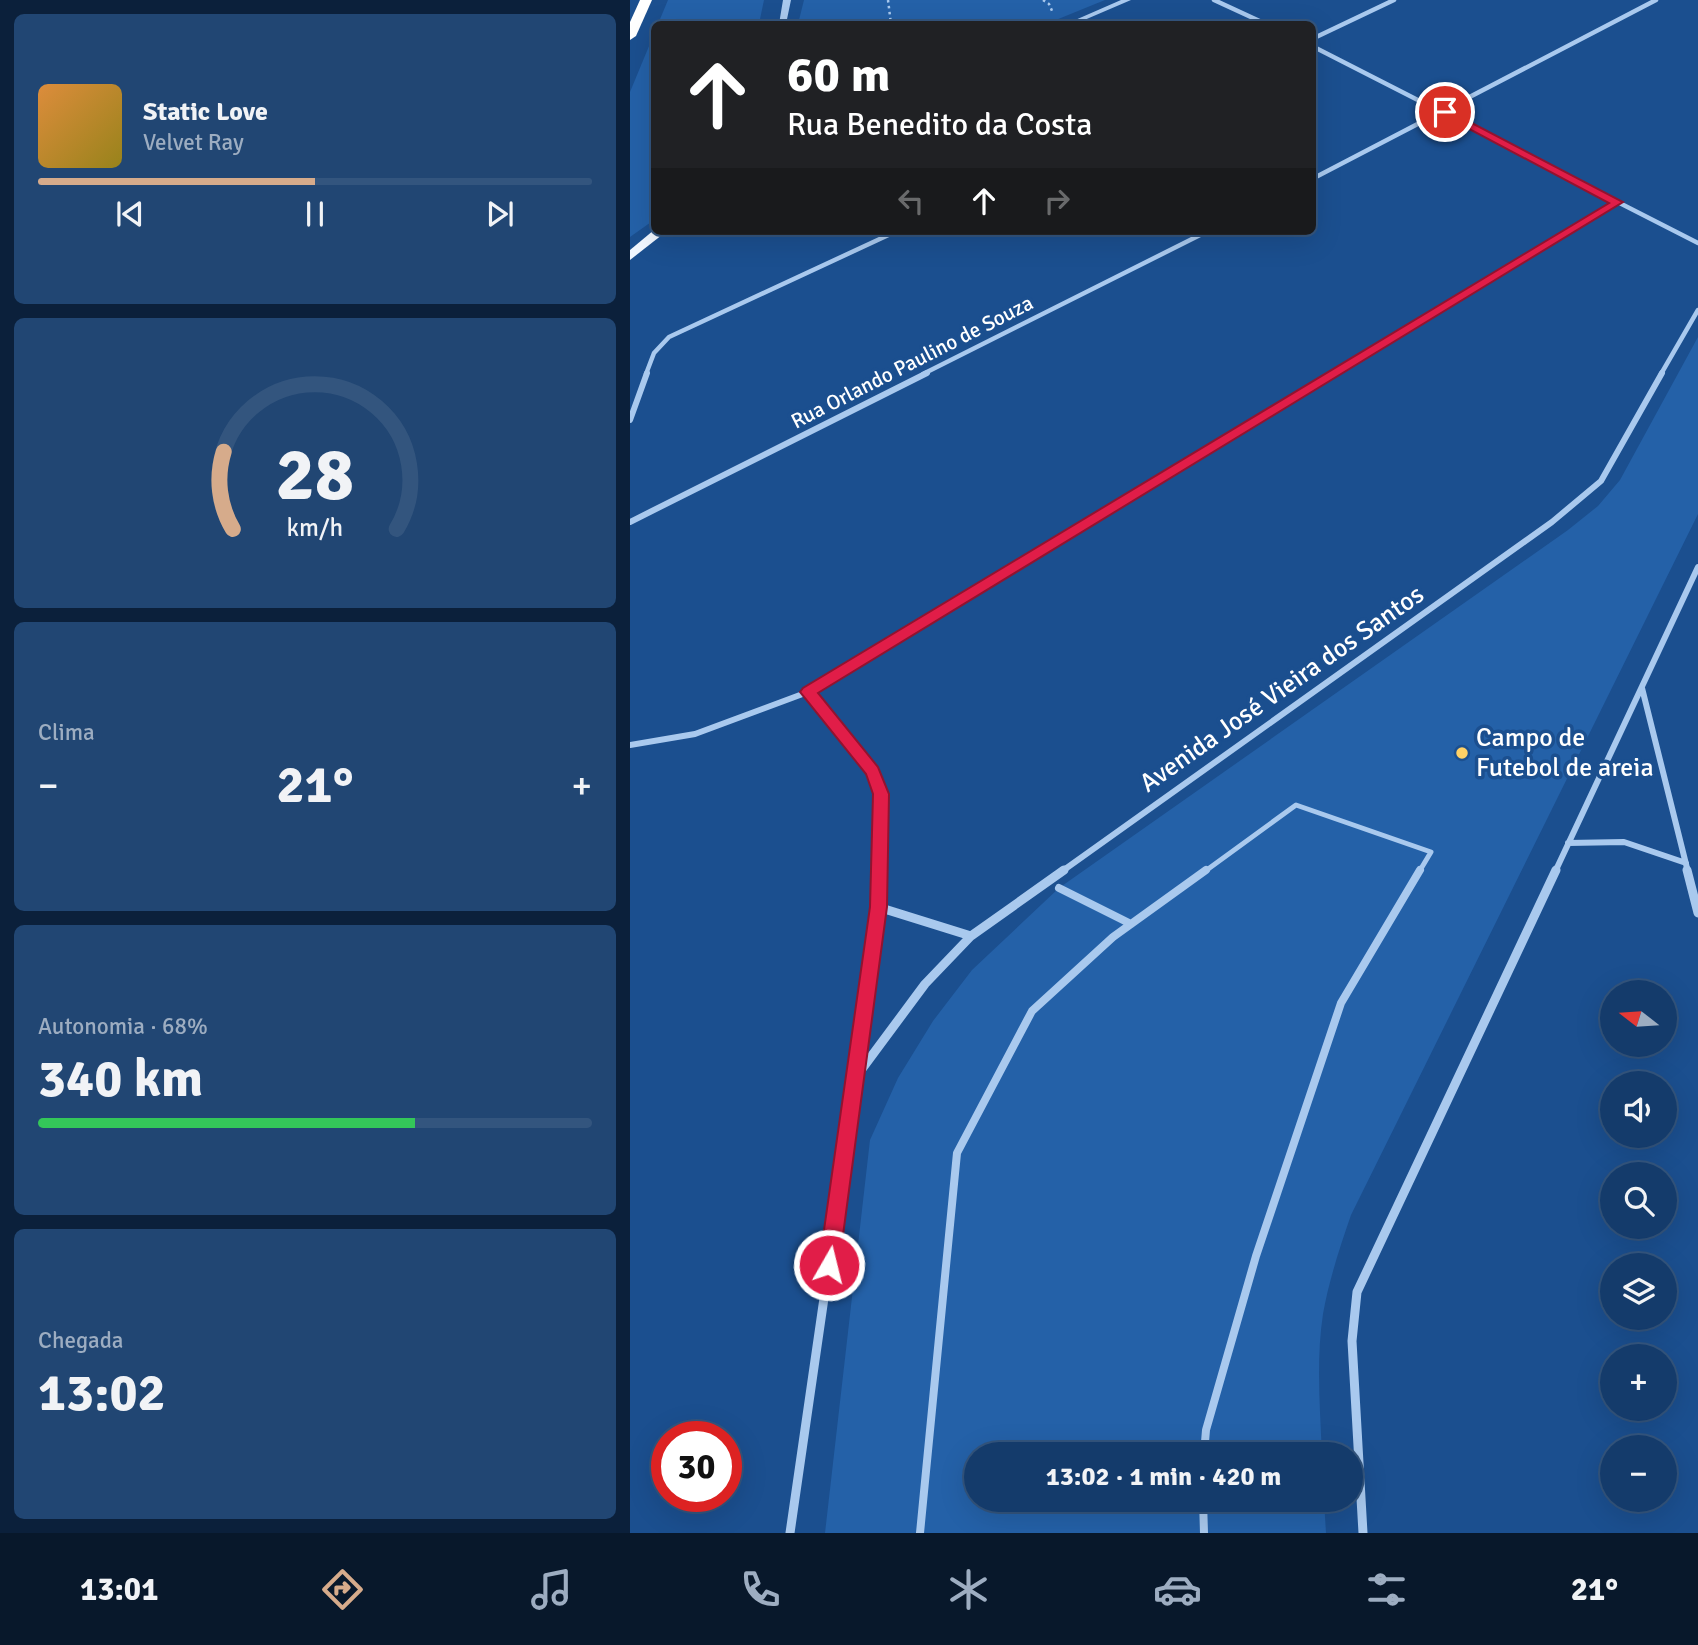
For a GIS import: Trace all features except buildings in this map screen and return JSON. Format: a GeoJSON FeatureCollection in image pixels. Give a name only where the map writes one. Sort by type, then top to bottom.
{"type":"FeatureCollection","features":[{"type":"Feature","properties":{"kind":"highway"},"geometry":{"type":"LineString","coordinates":[[630,36],[646,0]]}},
{"type":"Feature","properties":{"kind":"main road"},"geometry":{"type":"LineString","coordinates":[[630,256],[656,235]]}},
{"type":"Feature","properties":{"kind":"street"},"geometry":{"type":"LineString","coordinates":[[783,21],[787,0]]}},
{"type":"Feature","properties":{"kind":"street"},"geometry":{"type":"LineString","coordinates":[[1077,21],[1127,0]]}},
{"type":"Feature","properties":{"kind":"street"},"geometry":{"type":"LineString","coordinates":[[1214,0],[1260,21]]}},
{"type":"Feature","properties":{"kind":"street"},"geometry":{"type":"LineString","coordinates":[[1316,36],[1394,0]]}},
{"type":"Feature","properties":{"kind":"street"},"geometry":{"type":"LineString","coordinates":[[1316,176],[1445,112],[1656,0]]}},
{"type":"Feature","properties":{"kind":"street"},"geometry":{"type":"LineString","coordinates":[[1316,48],[1698,243]]}},
{"type":"Feature","properties":{"kind":"street"},"geometry":{"type":"LineString","coordinates":[[630,745],[695,734],[808,692],[1617,202]]}},
{"type":"Feature","properties":{"kind":"street"},"geometry":{"type":"LineString","coordinates":[[630,420],[654,353],[668,337],[888,235]]}},
{"type":"Feature","properties":{"kind":"street","name":"Rua Orlando Paulino de Souza"},"geometry":{"type":"LineString","coordinates":[[630,522],[1200,235]]}},
{"type":"Feature","properties":{"kind":"street","name":"Avenida José Vieira dos Santos"},"geometry":{"type":"LineString","coordinates":[[856,1077],[925,984],[971,936],[1552,522],[1601,481],[1698,310]]}},
{"type":"Feature","properties":{"kind":"street"},"geometry":{"type":"LineString","coordinates":[[1363,1533],[1352,1341],[1357,1292],[1698,567]]}},
{"type":"Feature","properties":{"kind":"street"},"geometry":{"type":"LineString","coordinates":[[1642,688],[1698,913]]}},
{"type":"Feature","properties":{"kind":"street","name":"Avenida José Vieira dos Santos"},"geometry":{"type":"LineString","coordinates":[[790,1533],[878,907],[881,794],[873,771],[808,692]]}},
{"type":"Feature","properties":{"kind":"street"},"geometry":{"type":"LineString","coordinates":[[920,1533],[957,1153],[1032,1011],[1113,937],[1296,806],[1431,852],[1341,1003],[1256,1256],[1206,1430],[1205,1442]]}},
{"type":"Feature","properties":{"kind":"street"},"geometry":{"type":"LineString","coordinates":[[1568,843],[1624,842],[1686,863]]}},
{"type":"Feature","properties":{"kind":"street"},"geometry":{"type":"LineString","coordinates":[[1059,888],[1131,924]]}},
{"type":"Feature","properties":{"kind":"street"},"geometry":{"type":"LineString","coordinates":[[878,907],[971,936]]}},
{"type":"Feature","properties":{"kind":"street"},"geometry":{"type":"LineString","coordinates":[[1203,1512],[1203,1533]]}},
{"type":"Feature","properties":{"kind":"path"},"geometry":{"type":"LineString","coordinates":[[888,0],[891,21]]}},
{"type":"Feature","properties":{"kind":"path"},"geometry":{"type":"LineString","coordinates":[[1043,0],[1049,4],[1056,20]]}},
{"type":"Feature","properties":{"kind":"shaded area"},"geometry":{"type":"Polygon","coordinates":[[[668,0],[764,0],[760,21],[659,21],[668,0]]]}},
{"type":"Feature","properties":{"kind":"shaded area"},"geometry":{"type":"Polygon","coordinates":[[[804,0],[1105,0],[1053,21],[799,21],[804,0]]]}},
{"type":"Feature","properties":{"kind":"shaded area"},"geometry":{"type":"Polygon","coordinates":[[[651,41],[651,222],[630,237],[630,92],[651,41]]]}},
{"type":"Feature","properties":{"kind":"shaded area"},"geometry":{"type":"Polygon","coordinates":[[[1698,337],[1698,514],[1351,1215],[1323,1314],[1319,1384],[1321,1442],[964,1442],[964,1512],[1325,1512],[1326,1533],[825,1533],[870,1140],[898,1078],[933,1021],[972,970],[1059,888],[1568,530],[1598,506],[1620,480],[1698,337]]]}},
{"type":"Feature","properties":{"kind":"place","name":"Campo de Futebol de areia"},"geometry":{"type":"Point","coordinates":[1462,753]}},
{"type":"Feature","properties":{"kind":"route"},"geometry":{"type":"LineString","coordinates":[[829,1265],[878,907],[881,794],[873,771],[808,692],[1617,202],[1445,112]]}}]}
